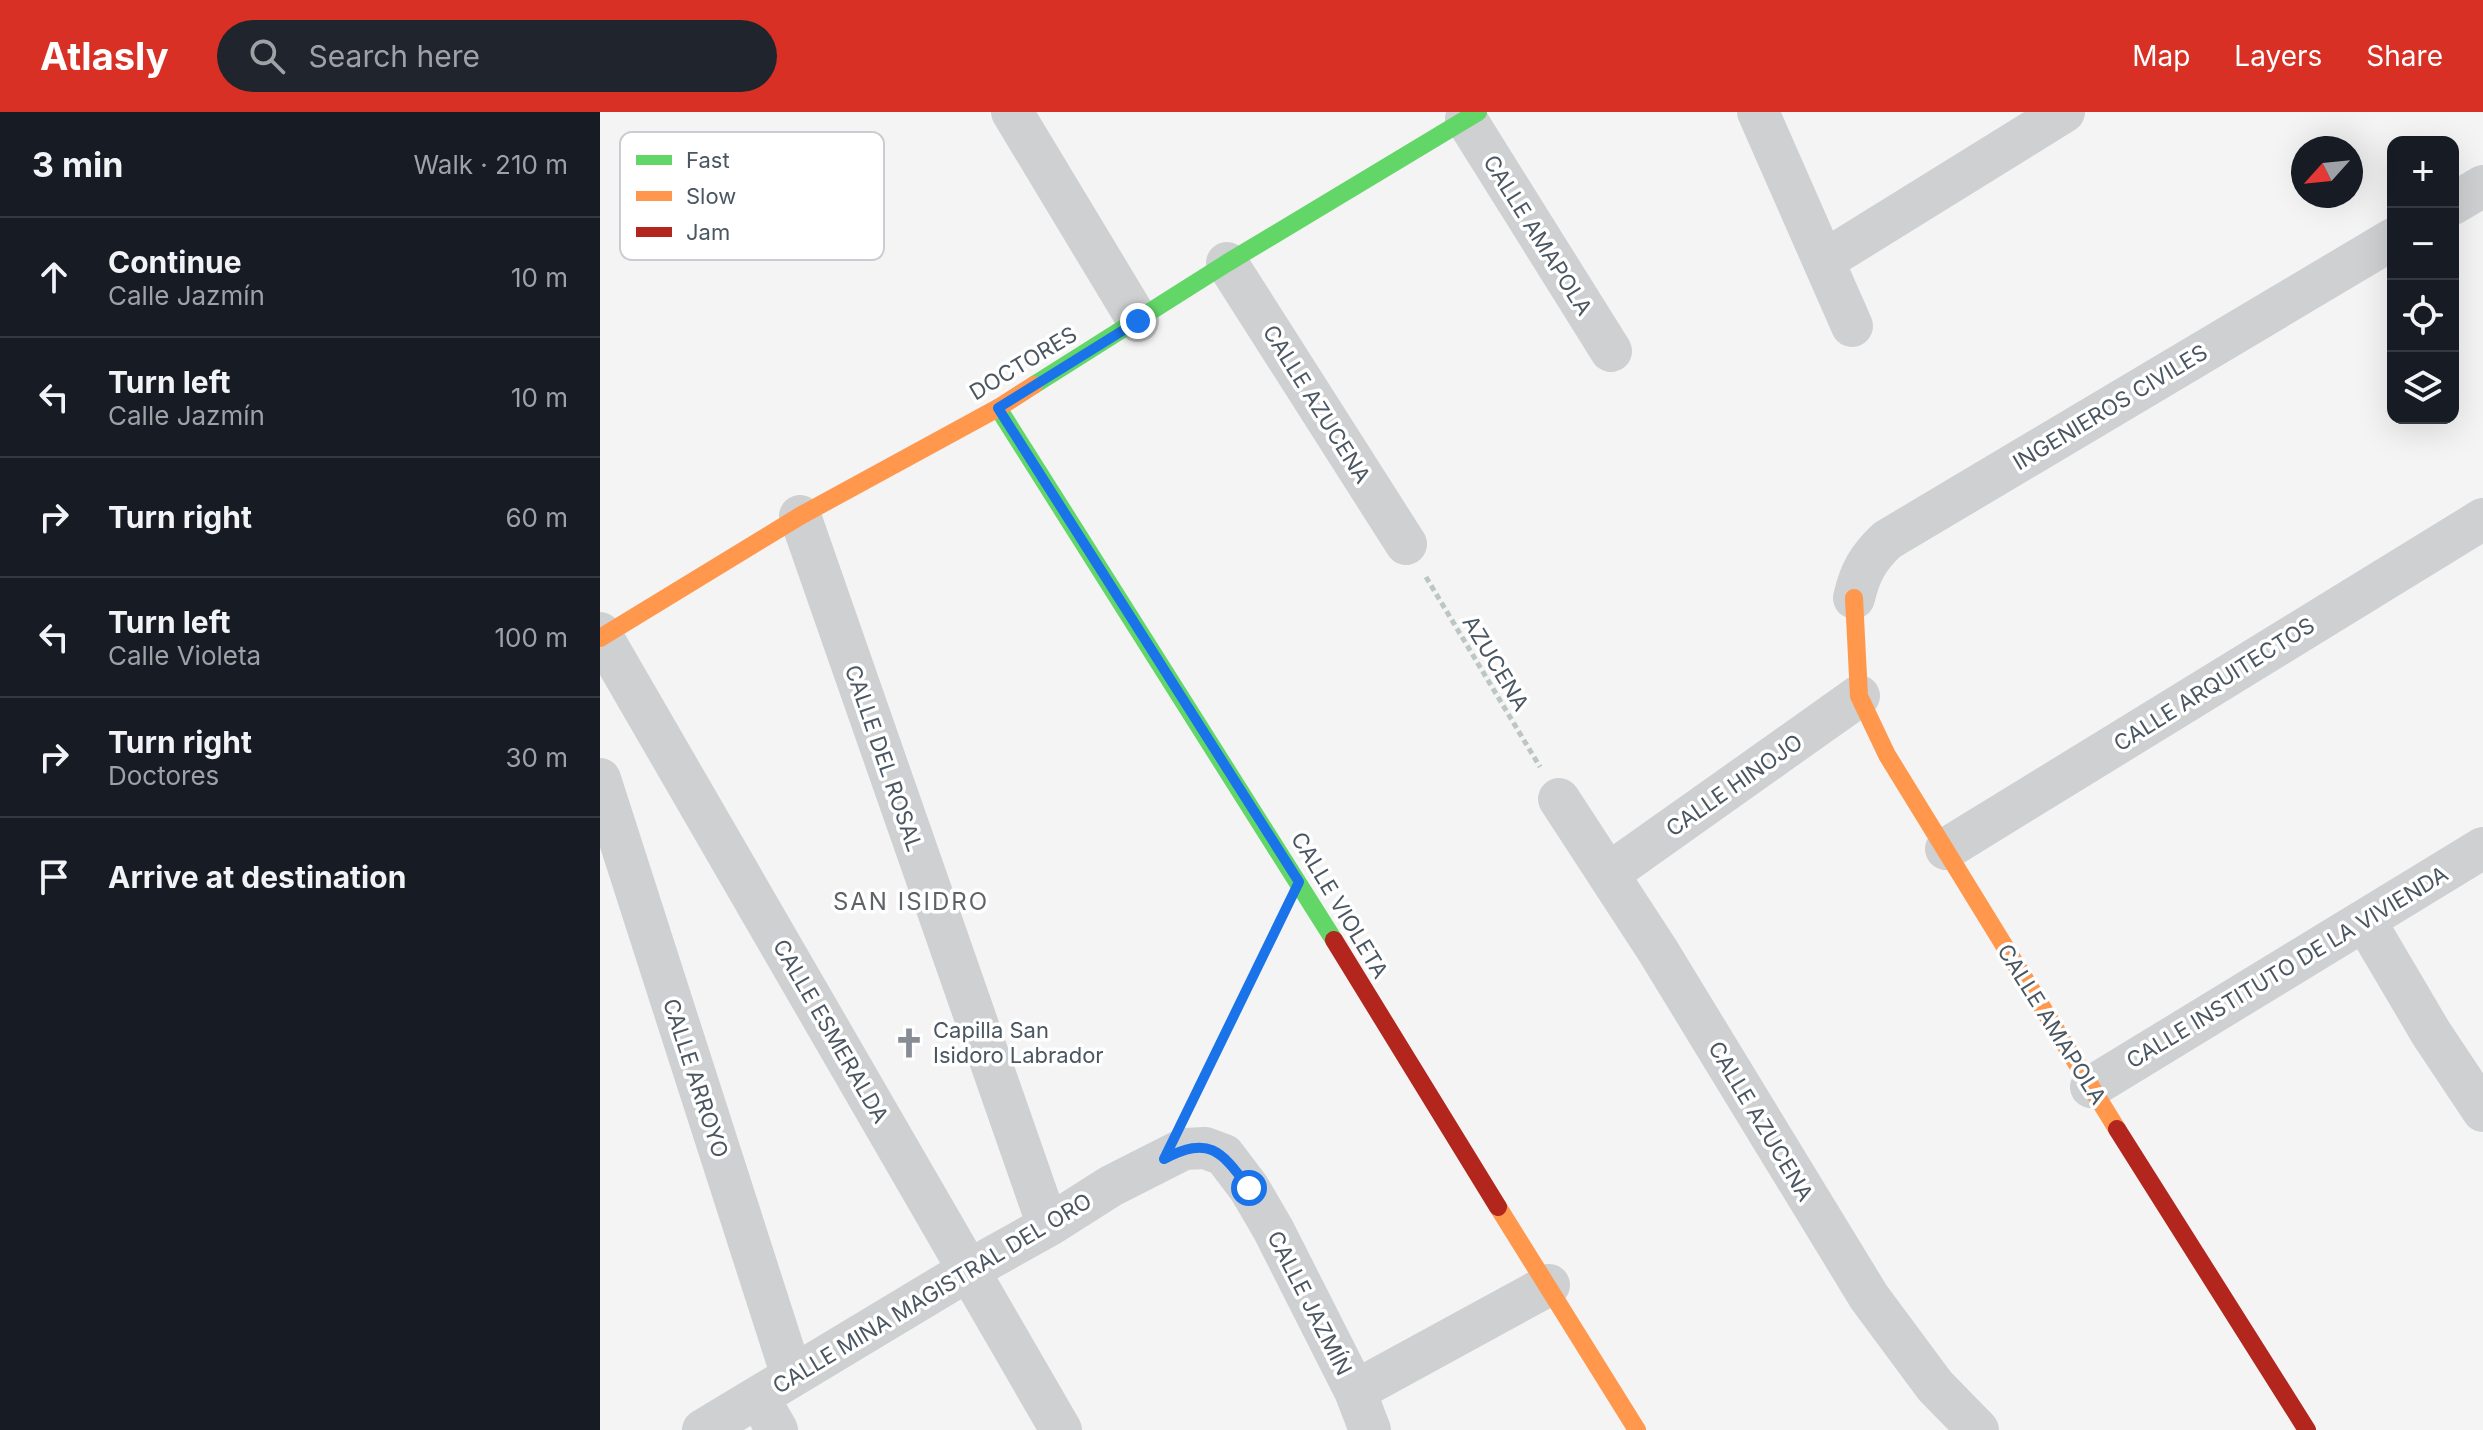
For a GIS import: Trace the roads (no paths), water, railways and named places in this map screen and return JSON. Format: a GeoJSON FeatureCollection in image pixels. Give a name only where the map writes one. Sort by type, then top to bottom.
{"type":"FeatureCollection","features":[{"type":"Feature","properties":{"kind":"street"},"geometry":{"type":"LineString","coordinates":[[1012,112],[1138,321]]}},
{"type":"Feature","properties":{"kind":"street"},"geometry":{"type":"LineString","coordinates":[[1758,112],[1852,326]]}},
{"type":"Feature","properties":{"kind":"street"},"geometry":{"type":"LineString","coordinates":[[1825,260],[2064,112]]}},
{"type":"Feature","properties":{"kind":"street","name":"DOCTORES"},"geometry":{"type":"LineString","coordinates":[[601,635],[800,516],[998,408],[1227,263],[1472,116]]}},
{"type":"Feature","properties":{"kind":"street","name":"CALLE AMAPOLA"},"geometry":{"type":"LineString","coordinates":[[1472,116],[1611,351]]}},
{"type":"Feature","properties":{"kind":"street"},"geometry":{"type":"LineString","coordinates":[[2459,200],[2483,186]]}},
{"type":"Feature","properties":{"kind":"street","name":"INGENIEROS CIVILES"},"geometry":{"type":"LineString","coordinates":[[1854,598],[1859,574],[1868,558],[1887,540],[2386,244]]}},
{"type":"Feature","properties":{"kind":"street","name":"CALLE AZUCENA"},"geometry":{"type":"LineString","coordinates":[[1227,263],[1406,544]]}},
{"type":"Feature","properties":{"kind":"street","name":"CALLE VIOLETA"},"geometry":{"type":"LineString","coordinates":[[998,408],[1299,882],[1387,1030],[1637,1430]]}},
{"type":"Feature","properties":{"kind":"street","name":"CALLE DEL ROSAL"},"geometry":{"type":"LineString","coordinates":[[800,516],[1048,1226]]}},
{"type":"Feature","properties":{"kind":"street","name":"CALLE ARQUITECTOS"},"geometry":{"type":"LineString","coordinates":[[1946,849],[2483,519]]}},
{"type":"Feature","properties":{"kind":"street","name":"CALLE AMAPOLA"},"geometry":{"type":"LineString","coordinates":[[1854,598],[1859,696],[1887,755],[2307,1430]]}},
{"type":"Feature","properties":{"kind":"street","name":"CALLE ESMERALDA"},"geometry":{"type":"LineString","coordinates":[[601,635],[1061,1430]]}},
{"type":"Feature","properties":{"kind":"street","name":"CALLE HINOJO"},"geometry":{"type":"LineString","coordinates":[[1608,874],[1859,696]]}},
{"type":"Feature","properties":{"kind":"street","name":"CALLE ARROYO"},"geometry":{"type":"LineString","coordinates":[[600,779],[776,1401]]}},
{"type":"Feature","properties":{"kind":"street","name":"CALLE AZUCENA"},"geometry":{"type":"LineString","coordinates":[[1559,799],[1869,1297],[1935,1386],[1978,1430]]}},
{"type":"Feature","properties":{"kind":"street","name":"CALLE INSTITUTO DE LA VIVIENDA"},"geometry":{"type":"LineString","coordinates":[[2091,1087],[2483,848]]}},
{"type":"Feature","properties":{"kind":"street"},"geometry":{"type":"LineString","coordinates":[[2365,921],[2431,1033],[2483,1111]]}},
{"type":"Feature","properties":{"kind":"street","name":"CALLE JAZMÍN"},"geometry":{"type":"LineString","coordinates":[[1164,1159],[1184,1149],[1205,1148],[1224,1155],[1249,1188],[1273,1229],[1355,1391],[1370,1430]]}},
{"type":"Feature","properties":{"kind":"street","name":"CALLE MINA MAGISTRAL DEL ORO"},"geometry":{"type":"LineString","coordinates":[[703,1430],[776,1401],[969,1270],[1111,1186],[1164,1159]]}},
{"type":"Feature","properties":{"kind":"street"},"geometry":{"type":"LineString","coordinates":[[1355,1391],[1549,1285]]}},
{"type":"Feature","properties":{"kind":"place","name":"Capilla San Isidoro Labrador"},"geometry":{"type":"Point","coordinates":[909,1043]}},
{"type":"Feature","properties":{"kind":"district","name":"SAN ISIDRO"},"geometry":{"type":"Point","coordinates":[911,902]}}]}
